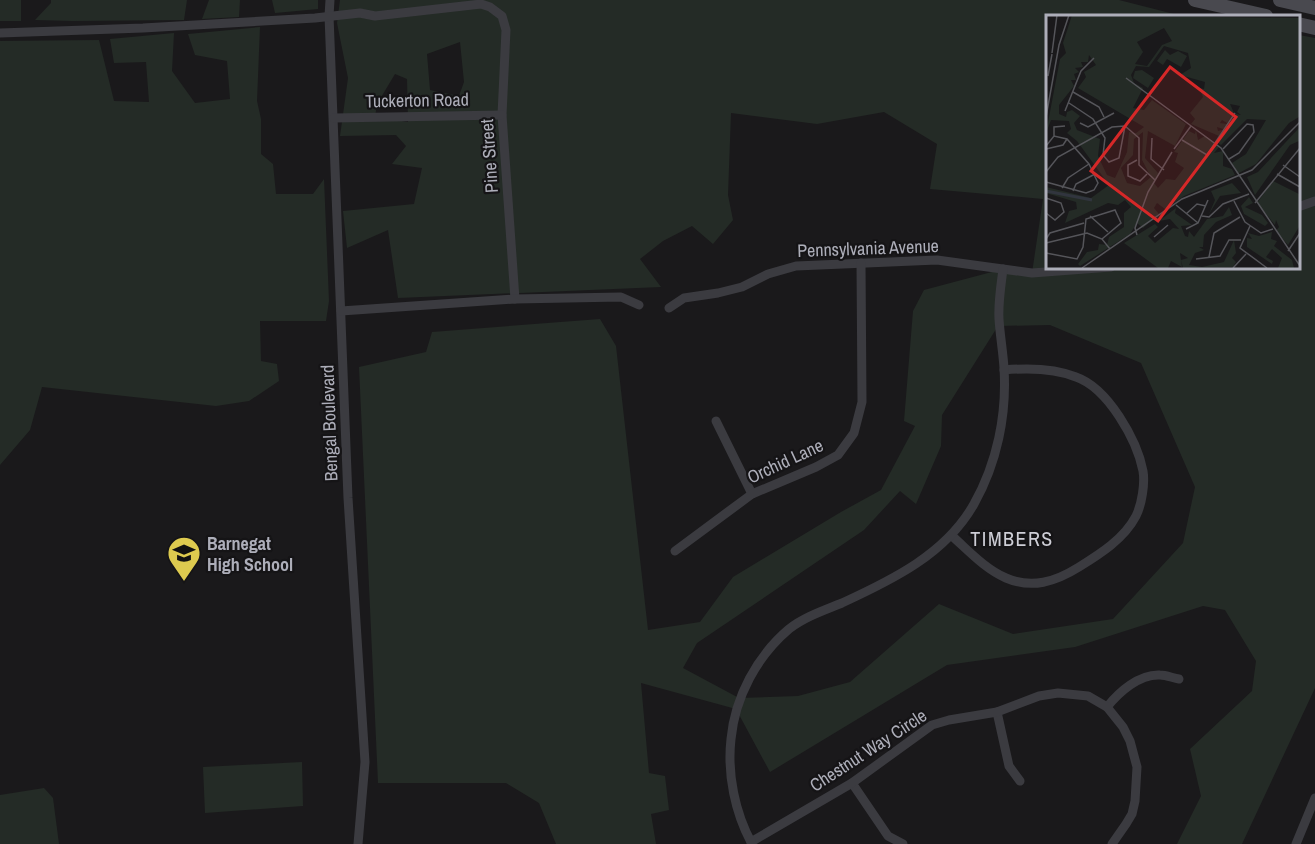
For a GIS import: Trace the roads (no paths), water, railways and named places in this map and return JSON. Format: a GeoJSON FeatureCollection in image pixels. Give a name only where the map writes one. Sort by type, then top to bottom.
{"type":"FeatureCollection","features":[{"type":"Feature","properties":{"kind":"street","name":"Bengal Boulevard"},"geometry":{"type":"LineString","coordinates":[[330,0],[348,498],[365,762],[358,844]]}},
{"type":"Feature","properties":{"kind":"street"},"geometry":{"type":"LineString","coordinates":[[1195,0],[1262,15]]}},
{"type":"Feature","properties":{"kind":"street"},"geometry":{"type":"LineString","coordinates":[[1280,0],[1314,6]]}},
{"type":"Feature","properties":{"kind":"street","name":"Pine Street"},"geometry":{"type":"LineString","coordinates":[[329,16],[360,12],[375,16],[392,15],[481,4],[499,12],[502,16],[506,30],[502,115],[515,299]]}},
{"type":"Feature","properties":{"kind":"street"},"geometry":{"type":"LineString","coordinates":[[0,33],[132,29],[329,16]]}},
{"type":"Feature","properties":{"kind":"street"},"geometry":{"type":"LineString","coordinates":[[1300,24],[1315,28]]}},
{"type":"Feature","properties":{"kind":"street","name":"Tuckerton Road"},"geometry":{"type":"LineString","coordinates":[[334,118],[502,115]]}},
{"type":"Feature","properties":{"kind":"street"},"geometry":{"type":"LineString","coordinates":[[1300,207],[1315,201]]}},
{"type":"Feature","properties":{"kind":"street","name":"Pennsylvania Avenue"},"geometry":{"type":"LineString","coordinates":[[669,308],[684,298],[742,287],[768,274],[796,266],[936,260],[1032,273],[1098,268]]}},
{"type":"Feature","properties":{"kind":"street","name":"Orchid Lane"},"geometry":{"type":"LineString","coordinates":[[675,551],[752,494],[816,467],[838,455],[854,433],[861,402],[861,263]]}},
{"type":"Feature","properties":{"kind":"street"},"geometry":{"type":"LineString","coordinates":[[752,843],[740,816],[730,768],[732,727],[737,706],[758,664],[790,628],[901,573],[952,536],[973,506],[993,462],[1002,417],[1004,370],[999,317],[1003,269]]}},
{"type":"Feature","properties":{"kind":"street"},"geometry":{"type":"LineString","coordinates":[[341,311],[515,299],[621,297],[639,306]]}},
{"type":"Feature","properties":{"kind":"street"},"geometry":{"type":"LineString","coordinates":[[952,536],[991,570],[1005,578],[1025,584],[1043,584],[1060,578],[1103,552],[1123,533],[1136,515],[1142,495],[1143,472],[1135,445],[1113,408],[1099,392],[1078,377],[1022,368],[1004,370]]}},
{"type":"Feature","properties":{"kind":"street"},"geometry":{"type":"LineString","coordinates":[[716,421],[752,494]]}},
{"type":"Feature","properties":{"kind":"street"},"geometry":{"type":"LineString","coordinates":[[1107,707],[1124,689],[1148,677],[1161,674],[1179,679]]}},
{"type":"Feature","properties":{"kind":"street","name":"Chestnut Way Circle"},"geometry":{"type":"LineString","coordinates":[[752,843],[852,783],[933,725],[997,712],[1039,696],[1058,693],[1088,696],[1107,707],[1123,727],[1130,741],[1137,767],[1135,801],[1132,814],[1112,844]]}},
{"type":"Feature","properties":{"kind":"street"},"geometry":{"type":"LineString","coordinates":[[997,712],[1009,766],[1020,781]]}},
{"type":"Feature","properties":{"kind":"street"},"geometry":{"type":"LineString","coordinates":[[852,783],[888,837],[903,844]]}},
{"type":"Feature","properties":{"kind":"street"},"geometry":{"type":"LineString","coordinates":[[1296,844],[1315,798]]}},
{"type":"Feature","properties":{"kind":"place","name":"Barnegat High School"},"geometry":{"type":"Point","coordinates":[184,582]}},
{"type":"Feature","properties":{"kind":"district","name":"TIMBERS"},"geometry":{"type":"Point","coordinates":[1012,538]}}]}
